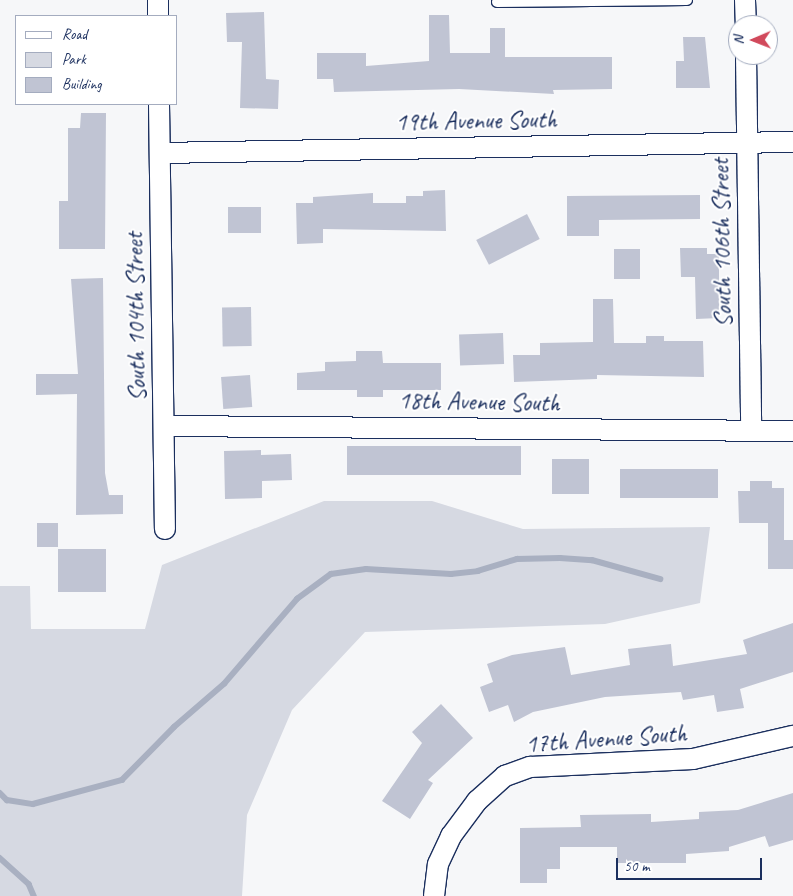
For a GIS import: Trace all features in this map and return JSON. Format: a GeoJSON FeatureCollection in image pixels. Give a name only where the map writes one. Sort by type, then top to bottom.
{"type":"FeatureCollection","features":[{"type":"Feature","properties":{"kind":"street"},"geometry":{"type":"LineString","coordinates":[[158,0],[158,15]]}},
{"type":"Feature","properties":{"kind":"street"},"geometry":{"type":"LineString","coordinates":[[745,0],[746,15]]}},
{"type":"Feature","properties":{"kind":"street","name":"South 106th Street"},"geometry":{"type":"LineString","coordinates":[[746,65],[751,431]]}},
{"type":"Feature","properties":{"kind":"street","name":"South 104th Street"},"geometry":{"type":"LineString","coordinates":[[159,105],[165,529]]}},
{"type":"Feature","properties":{"kind":"street","name":"19th Avenue South"},"geometry":{"type":"LineString","coordinates":[[160,153],[793,142]]}},
{"type":"Feature","properties":{"kind":"street","name":"18th Avenue South"},"geometry":{"type":"LineString","coordinates":[[164,426],[793,431]]}},
{"type":"Feature","properties":{"kind":"street","name":"17th Avenue South"},"geometry":{"type":"LineString","coordinates":[[434,896],[438,864],[451,836],[477,801],[504,776],[530,767],[692,759],[793,736]]}},
{"type":"Feature","properties":{"kind":"lane"},"geometry":{"type":"LineString","coordinates":[[497,2],[687,0]]}},
{"type":"Feature","properties":{"kind":"green space"},"geometry":{"type":"Polygon","coordinates":[[[324,501],[432,501],[523,529],[710,527],[700,603],[605,624],[365,632],[292,710],[247,815],[242,896],[0,896],[0,586],[30,586],[31,629],[145,629],[162,565],[324,501]]]}},
{"type":"Feature","properties":{"kind":"building"},"geometry":{"type":"Polygon","coordinates":[[[264,12],[266,79],[279,80],[278,109],[240,108],[242,42],[227,42],[226,13],[264,12]]]}},
{"type":"Feature","properties":{"kind":"building"},"geometry":{"type":"Polygon","coordinates":[[[429,15],[449,15],[450,53],[490,53],[490,28],[505,28],[505,57],[612,57],[612,89],[553,90],[554,94],[459,89],[334,92],[333,79],[317,79],[317,53],[366,53],[366,66],[429,61],[429,15]]]}},
{"type":"Feature","properties":{"kind":"building"},"geometry":{"type":"Polygon","coordinates":[[[683,37],[705,37],[710,88],[676,88],[676,61],[684,61],[683,37]]]}},
{"type":"Feature","properties":{"kind":"building"},"geometry":{"type":"Polygon","coordinates":[[[81,113],[106,113],[105,249],[59,249],[59,201],[68,201],[68,128],[80,128],[81,113]]]}},
{"type":"Feature","properties":{"kind":"building"},"geometry":{"type":"Polygon","coordinates":[[[445,190],[446,231],[323,229],[323,243],[297,244],[296,203],[313,203],[313,197],[373,193],[373,203],[406,203],[406,196],[423,196],[423,191],[445,190]]]}},
{"type":"Feature","properties":{"kind":"building"},"geometry":{"type":"Polygon","coordinates":[[[700,195],[700,219],[599,220],[599,236],[567,236],[567,196],[700,195]]]}},
{"type":"Feature","properties":{"kind":"building"},"geometry":{"type":"Polygon","coordinates":[[[228,207],[261,207],[261,233],[228,233],[228,207]]]}},
{"type":"Feature","properties":{"kind":"building"},"geometry":{"type":"Polygon","coordinates":[[[527,214],[540,239],[489,265],[476,240],[527,214]]]}},
{"type":"Feature","properties":{"kind":"building"},"geometry":{"type":"Polygon","coordinates":[[[680,248],[707,248],[707,254],[719,254],[719,318],[696,319],[695,277],[681,277],[680,248]]]}},
{"type":"Feature","properties":{"kind":"building"},"geometry":{"type":"Polygon","coordinates":[[[614,249],[640,249],[640,279],[614,279],[614,249]]]}},
{"type":"Feature","properties":{"kind":"building"},"geometry":{"type":"Polygon","coordinates":[[[103,278],[105,473],[109,495],[123,495],[123,514],[76,515],[77,394],[36,395],[36,374],[78,374],[71,279],[103,278]]]}},
{"type":"Feature","properties":{"kind":"building"},"geometry":{"type":"Polygon","coordinates":[[[593,299],[613,299],[614,343],[646,343],[646,336],[664,336],[664,341],[703,341],[704,377],[597,375],[597,379],[514,382],[513,355],[540,355],[540,343],[593,342],[593,299]]]}},
{"type":"Feature","properties":{"kind":"building"},"geometry":{"type":"Polygon","coordinates":[[[251,307],[252,346],[223,347],[222,308],[251,307]]]}},
{"type":"Feature","properties":{"kind":"building"},"geometry":{"type":"Polygon","coordinates":[[[503,333],[504,364],[460,366],[459,335],[503,333]]]}},
{"type":"Feature","properties":{"kind":"building"},"geometry":{"type":"Polygon","coordinates":[[[356,351],[382,351],[383,363],[441,363],[441,390],[383,390],[383,397],[357,397],[357,390],[297,390],[297,373],[325,371],[325,362],[356,361],[356,351]]]}},
{"type":"Feature","properties":{"kind":"building"},"geometry":{"type":"Polygon","coordinates":[[[250,375],[252,407],[223,409],[221,377],[250,375]]]}},
{"type":"Feature","properties":{"kind":"building"},"geometry":{"type":"Polygon","coordinates":[[[347,446],[521,446],[521,475],[347,475],[347,446]]]}},
{"type":"Feature","properties":{"kind":"building"},"geometry":{"type":"Polygon","coordinates":[[[261,450],[261,455],[291,454],[292,480],[262,481],[262,498],[225,499],[224,451],[261,450]]]}},
{"type":"Feature","properties":{"kind":"building"},"geometry":{"type":"Polygon","coordinates":[[[552,459],[589,459],[589,494],[552,494],[552,459]]]}},
{"type":"Feature","properties":{"kind":"building"},"geometry":{"type":"Polygon","coordinates":[[[620,469],[718,469],[718,498],[620,498],[620,469]]]}},
{"type":"Feature","properties":{"kind":"building"},"geometry":{"type":"Polygon","coordinates":[[[750,481],[772,481],[772,488],[784,488],[784,540],[793,540],[793,569],[768,569],[768,523],[739,523],[738,491],[750,491],[750,481]]]}},
{"type":"Feature","properties":{"kind":"building"},"geometry":{"type":"Polygon","coordinates":[[[37,523],[58,523],[58,547],[37,547],[37,523]]]}},
{"type":"Feature","properties":{"kind":"building"},"geometry":{"type":"Polygon","coordinates":[[[58,549],[106,549],[106,592],[58,592],[58,549]]]}},
{"type":"Feature","properties":{"kind":"building"},"geometry":{"type":"Polygon","coordinates":[[[793,623],[793,672],[740,689],[744,708],[717,712],[714,695],[683,700],[681,692],[605,697],[533,712],[514,722],[508,705],[489,712],[480,687],[493,682],[487,664],[512,655],[565,647],[571,675],[630,665],[628,649],[671,644],[673,666],[747,654],[743,640],[793,623]]]}},
{"type":"Feature","properties":{"kind":"building"},"geometry":{"type":"Polygon","coordinates":[[[441,704],[473,738],[428,780],[433,783],[410,819],[382,801],[422,743],[412,732],[441,704]]]}},
{"type":"Feature","properties":{"kind":"building"},"geometry":{"type":"Polygon","coordinates":[[[793,793],[793,840],[769,847],[765,836],[729,847],[729,851],[686,854],[686,863],[617,863],[617,847],[560,847],[560,869],[547,869],[547,883],[520,883],[520,828],[581,827],[580,815],[651,814],[651,822],[699,819],[699,812],[738,810],[793,793]]]}},
{"type":"Feature","properties":{"kind":"waterway"},"geometry":{"type":"LineString","coordinates":[[0,793],[7,800],[33,804],[122,780],[174,727],[224,684],[297,599],[331,574],[366,569],[451,574],[478,571],[517,559],[560,558],[592,560],[660,579]]}},
{"type":"Feature","properties":{"kind":"waterway"},"geometry":{"type":"LineString","coordinates":[[0,858],[29,884],[34,896]]}}]}
